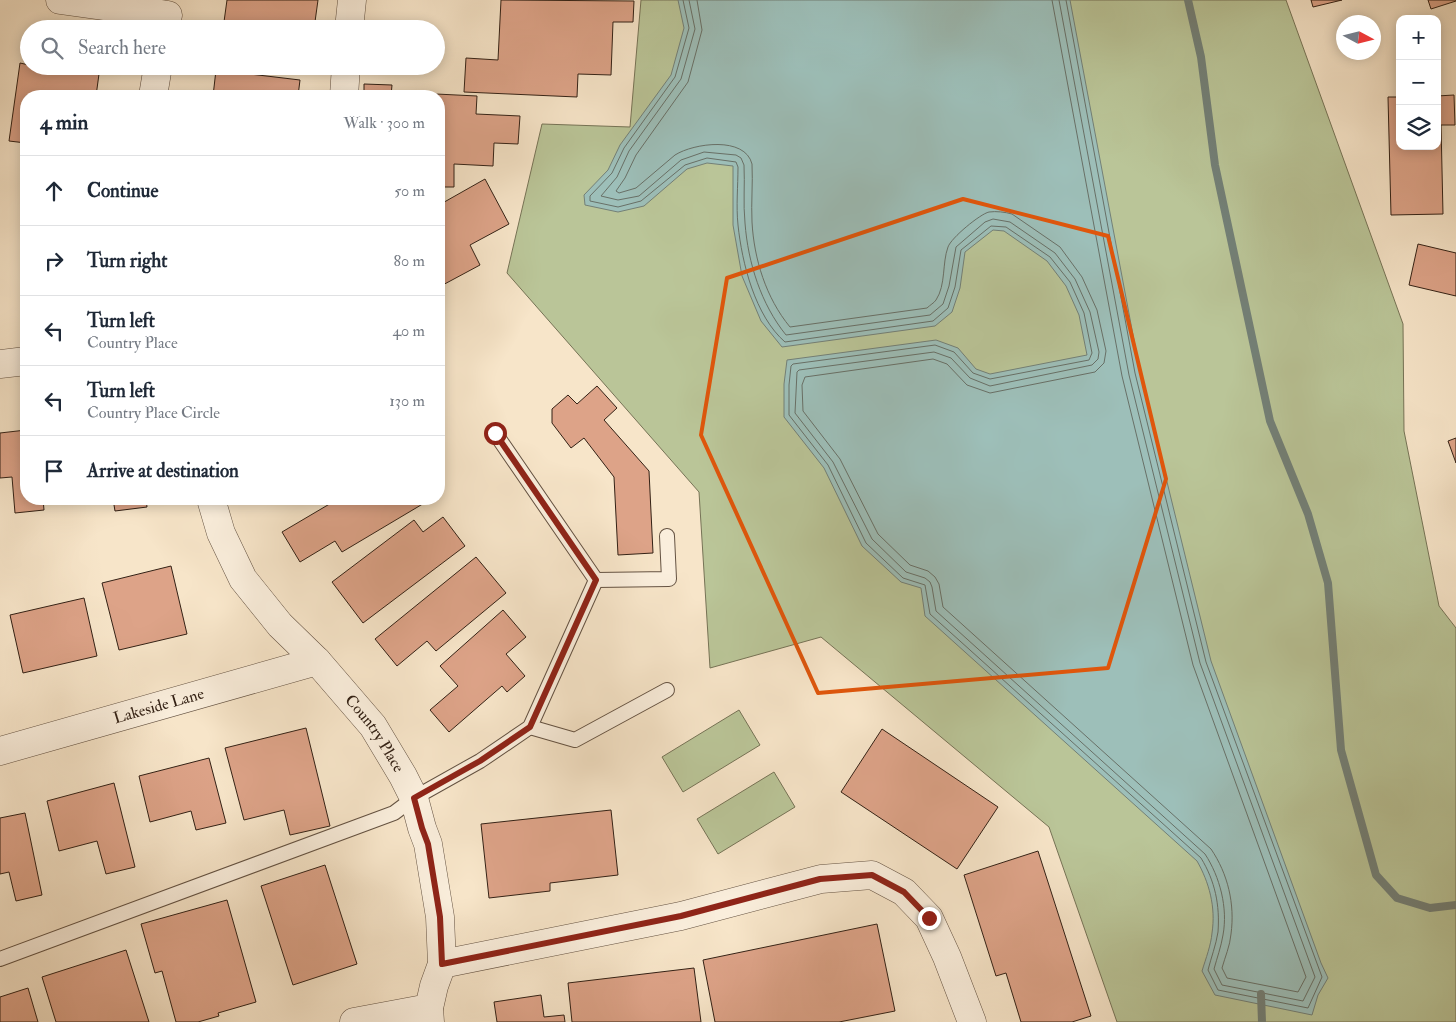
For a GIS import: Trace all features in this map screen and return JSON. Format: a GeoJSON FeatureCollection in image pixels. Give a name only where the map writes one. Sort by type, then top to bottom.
{"type":"FeatureCollection","features":[{"type":"Feature","properties":{"kind":"street"},"geometry":{"type":"LineString","coordinates":[[60,0],[168,14]]}},
{"type":"Feature","properties":{"kind":"street"},"geometry":{"type":"LineString","coordinates":[[350,20],[352,0]]}},
{"type":"Feature","properties":{"kind":"street"},"geometry":{"type":"LineString","coordinates":[[154,90],[156,75]]}},
{"type":"Feature","properties":{"kind":"street"},"geometry":{"type":"LineString","coordinates":[[344,90],[345,75]]}},
{"type":"Feature","properties":{"kind":"street"},"geometry":{"type":"LineString","coordinates":[[0,364],[20,362]]}},
{"type":"Feature","properties":{"kind":"street","name":"Country Place"},"geometry":{"type":"LineString","coordinates":[[212,505],[220,533],[243,579],[280,625],[317,661],[373,726],[414,798],[428,844],[440,917],[442,964],[425,1017]]}},
{"type":"Feature","properties":{"kind":"street","name":"Lakeside Lane"},"geometry":{"type":"LineString","coordinates":[[0,751],[317,661]]}},
{"type":"Feature","properties":{"kind":"street"},"geometry":{"type":"LineString","coordinates":[[442,964],[681,916],[820,879],[872,875],[904,892],[929,918],[947,956],[972,1022]]}},
{"type":"Feature","properties":{"kind":"street"},"geometry":{"type":"LineString","coordinates":[[354,1022],[425,1017]]}},
{"type":"Feature","properties":{"kind":"lane"},"geometry":{"type":"LineString","coordinates":[[495,433],[596,580]]}},
{"type":"Feature","properties":{"kind":"lane"},"geometry":{"type":"LineString","coordinates":[[596,580],[668,579],[667,536]]}},
{"type":"Feature","properties":{"kind":"lane"},"geometry":{"type":"LineString","coordinates":[[0,959],[394,813],[414,798],[480,761],[530,727],[596,580]]}},
{"type":"Feature","properties":{"kind":"lane"},"geometry":{"type":"LineString","coordinates":[[530,727],[575,740],[667,690]]}},
{"type":"Feature","properties":{"kind":"highlighted area"},"geometry":{"type":"Polygon","coordinates":[[[963,199],[1108,236],[1166,479],[1108,668],[818,693],[701,435],[727,278],[963,199]]]}},
{"type":"Feature","properties":{"kind":"green space"},"geometry":{"type":"Polygon","coordinates":[[[641,0],[1286,0],[1403,324],[1404,431],[1439,606],[1456,628],[1456,1022],[1117,1022],[1049,827],[821,637],[710,668],[699,492],[507,273],[542,124],[630,127],[641,0]]]}},
{"type":"Feature","properties":{"kind":"green space"},"geometry":{"type":"Polygon","coordinates":[[[739,710],[760,745],[683,792],[662,757],[739,710]]]}},
{"type":"Feature","properties":{"kind":"green space"},"geometry":{"type":"Polygon","coordinates":[[[774,772],[795,807],[718,854],[697,819],[774,772]]]}},
{"type":"Feature","properties":{"kind":"water"},"geometry":{"type":"Polygon","coordinates":[[[678,0],[1070,0],[1140,372],[1211,661],[1328,978],[1318,995],[1312,1015],[1215,995],[1202,971],[1211,942],[1213,914],[1208,886],[1197,861],[925,616],[921,588],[901,582],[862,546],[824,468],[784,417],[784,384],[787,360],[936,340],[958,348],[976,369],[990,374],[1087,355],[1079,315],[1066,286],[1047,261],[1004,231],[993,230],[965,252],[960,288],[952,312],[935,326],[782,347],[761,321],[742,276],[733,225],[733,166],[707,163],[687,169],[644,206],[618,212],[585,205],[584,195],[608,170],[620,145],[671,75],[684,28],[678,0]]]}},
{"type":"Feature","properties":{"kind":"building"},"geometry":{"type":"Polygon","coordinates":[[[227,0],[318,0],[315,20],[224,20],[227,0]]]}},
{"type":"Feature","properties":{"kind":"building"},"geometry":{"type":"Polygon","coordinates":[[[501,0],[634,1],[633,22],[613,22],[611,75],[578,74],[577,97],[464,92],[466,58],[498,60],[501,0]]]}},
{"type":"Feature","properties":{"kind":"building"},"geometry":{"type":"Polygon","coordinates":[[[1311,0],[1342,0],[1313,7],[1311,0]]]}},
{"type":"Feature","properties":{"kind":"building"},"geometry":{"type":"Polygon","coordinates":[[[1428,0],[1456,0],[1456,1],[1431,9],[1428,0]]]}},
{"type":"Feature","properties":{"kind":"building"},"geometry":{"type":"Polygon","coordinates":[[[20,63],[20,75],[99,75],[97,90],[20,90],[20,142],[9,141],[20,63]]]}},
{"type":"Feature","properties":{"kind":"building"},"geometry":{"type":"Polygon","coordinates":[[[215,75],[258,75],[300,80],[299,90],[214,90],[215,75]]]}},
{"type":"Feature","properties":{"kind":"building"},"geometry":{"type":"Polygon","coordinates":[[[364,84],[392,85],[392,90],[364,90],[364,84]]]}},
{"type":"Feature","properties":{"kind":"building"},"geometry":{"type":"Polygon","coordinates":[[[445,94],[477,96],[476,114],[520,116],[518,144],[494,143],[493,166],[454,164],[454,187],[445,187],[445,94]]]}},
{"type":"Feature","properties":{"kind":"building"},"geometry":{"type":"Polygon","coordinates":[[[1454,95],[1455,125],[1441,125],[1441,96],[1454,95]]]}},
{"type":"Feature","properties":{"kind":"building"},"geometry":{"type":"Polygon","coordinates":[[[1388,97],[1396,97],[1396,150],[1441,150],[1441,125],[1443,214],[1391,215],[1388,97]]]}},
{"type":"Feature","properties":{"kind":"building"},"geometry":{"type":"Polygon","coordinates":[[[485,179],[509,224],[470,245],[480,265],[445,284],[445,202],[485,179]]]}},
{"type":"Feature","properties":{"kind":"building"},"geometry":{"type":"Polygon","coordinates":[[[1418,244],[1456,253],[1456,296],[1409,285],[1418,244]]]}},
{"type":"Feature","properties":{"kind":"building"},"geometry":{"type":"Polygon","coordinates":[[[597,386],[617,408],[604,420],[649,471],[653,553],[618,555],[614,477],[584,438],[571,448],[552,423],[552,409],[568,395],[577,404],[597,386]]]}},
{"type":"Feature","properties":{"kind":"building"},"geometry":{"type":"Polygon","coordinates":[[[20,431],[20,505],[44,505],[44,510],[15,513],[12,477],[0,478],[0,433],[20,431]]]}},
{"type":"Feature","properties":{"kind":"building"},"geometry":{"type":"Polygon","coordinates":[[[1456,438],[1456,463],[1448,441],[1456,438]]]}},
{"type":"Feature","properties":{"kind":"building"},"geometry":{"type":"Polygon","coordinates":[[[114,505],[147,505],[147,507],[115,511],[114,505]]]}},
{"type":"Feature","properties":{"kind":"building"},"geometry":{"type":"Polygon","coordinates":[[[328,505],[421,505],[342,552],[335,541],[300,562],[282,532],[328,505]]]}},
{"type":"Feature","properties":{"kind":"building"},"geometry":{"type":"Polygon","coordinates":[[[443,517],[465,546],[363,623],[332,582],[414,520],[423,532],[443,517]]]}},
{"type":"Feature","properties":{"kind":"building"},"geometry":{"type":"Polygon","coordinates":[[[476,557],[506,593],[436,651],[427,641],[397,666],[375,639],[476,557]]]}},
{"type":"Feature","properties":{"kind":"building"},"geometry":{"type":"Polygon","coordinates":[[[171,566],[187,634],[119,650],[102,583],[171,566]]]}},
{"type":"Feature","properties":{"kind":"building"},"geometry":{"type":"Polygon","coordinates":[[[84,598],[97,656],[23,673],[10,615],[84,598]]]}},
{"type":"Feature","properties":{"kind":"building"},"geometry":{"type":"Polygon","coordinates":[[[503,610],[526,637],[506,654],[525,676],[507,692],[502,686],[449,732],[430,710],[458,686],[440,666],[503,610]]]}},
{"type":"Feature","properties":{"kind":"building"},"geometry":{"type":"Polygon","coordinates":[[[306,728],[330,826],[290,835],[284,810],[244,820],[225,748],[306,728]]]}},
{"type":"Feature","properties":{"kind":"building"},"geometry":{"type":"Polygon","coordinates":[[[882,729],[998,807],[957,869],[841,792],[882,729]]]}},
{"type":"Feature","properties":{"kind":"building"},"geometry":{"type":"Polygon","coordinates":[[[209,758],[226,823],[196,830],[191,811],[150,822],[139,776],[209,758]]]}},
{"type":"Feature","properties":{"kind":"building"},"geometry":{"type":"Polygon","coordinates":[[[114,783],[135,867],[106,874],[97,841],[59,851],[47,801],[114,783]]]}},
{"type":"Feature","properties":{"kind":"building"},"geometry":{"type":"Polygon","coordinates":[[[611,810],[618,875],[550,883],[550,891],[489,898],[481,824],[611,810]]]}},
{"type":"Feature","properties":{"kind":"building"},"geometry":{"type":"Polygon","coordinates":[[[25,813],[42,895],[16,901],[9,872],[0,874],[0,818],[25,813]]]}},
{"type":"Feature","properties":{"kind":"building"},"geometry":{"type":"Polygon","coordinates":[[[1038,851],[1091,1016],[1072,1022],[1021,1022],[1006,973],[996,976],[964,875],[1038,851]]]}},
{"type":"Feature","properties":{"kind":"building"},"geometry":{"type":"Polygon","coordinates":[[[325,865],[357,964],[293,985],[261,886],[325,865]]]}},
{"type":"Feature","properties":{"kind":"building"},"geometry":{"type":"Polygon","coordinates":[[[227,900],[256,1002],[218,1013],[219,1016],[198,1022],[176,1022],[162,971],[155,973],[141,924],[227,900]]]}},
{"type":"Feature","properties":{"kind":"building"},"geometry":{"type":"Polygon","coordinates":[[[877,924],[895,1011],[839,1022],[715,1022],[703,960],[877,924]]]}},
{"type":"Feature","properties":{"kind":"building"},"geometry":{"type":"Polygon","coordinates":[[[126,950],[149,1022],[56,1022],[42,977],[126,950]]]}},
{"type":"Feature","properties":{"kind":"building"},"geometry":{"type":"Polygon","coordinates":[[[694,968],[701,1022],[572,1022],[568,983],[694,968]]]}},
{"type":"Feature","properties":{"kind":"building"},"geometry":{"type":"Polygon","coordinates":[[[28,988],[38,1022],[0,1022],[0,997],[28,988]]]}},
{"type":"Feature","properties":{"kind":"building"},"geometry":{"type":"Polygon","coordinates":[[[541,995],[544,1017],[564,1015],[565,1022],[497,1022],[494,1002],[541,995]]]}},
{"type":"Feature","properties":{"kind":"waterway"},"geometry":{"type":"LineString","coordinates":[[1188,0],[1201,57],[1215,165],[1270,421],[1308,514],[1328,583],[1341,750],[1376,875],[1397,898],[1430,908],[1456,905]]}},
{"type":"Feature","properties":{"kind":"waterway"},"geometry":{"type":"LineString","coordinates":[[1261,994],[1262,1022]]}},
{"type":"Feature","properties":{"kind":"route"},"geometry":{"type":"LineString","coordinates":[[495,433],[596,580],[530,727],[480,761],[414,798],[428,844],[440,917],[442,964],[681,916],[820,879],[872,875],[904,892],[929,918]]}}]}
